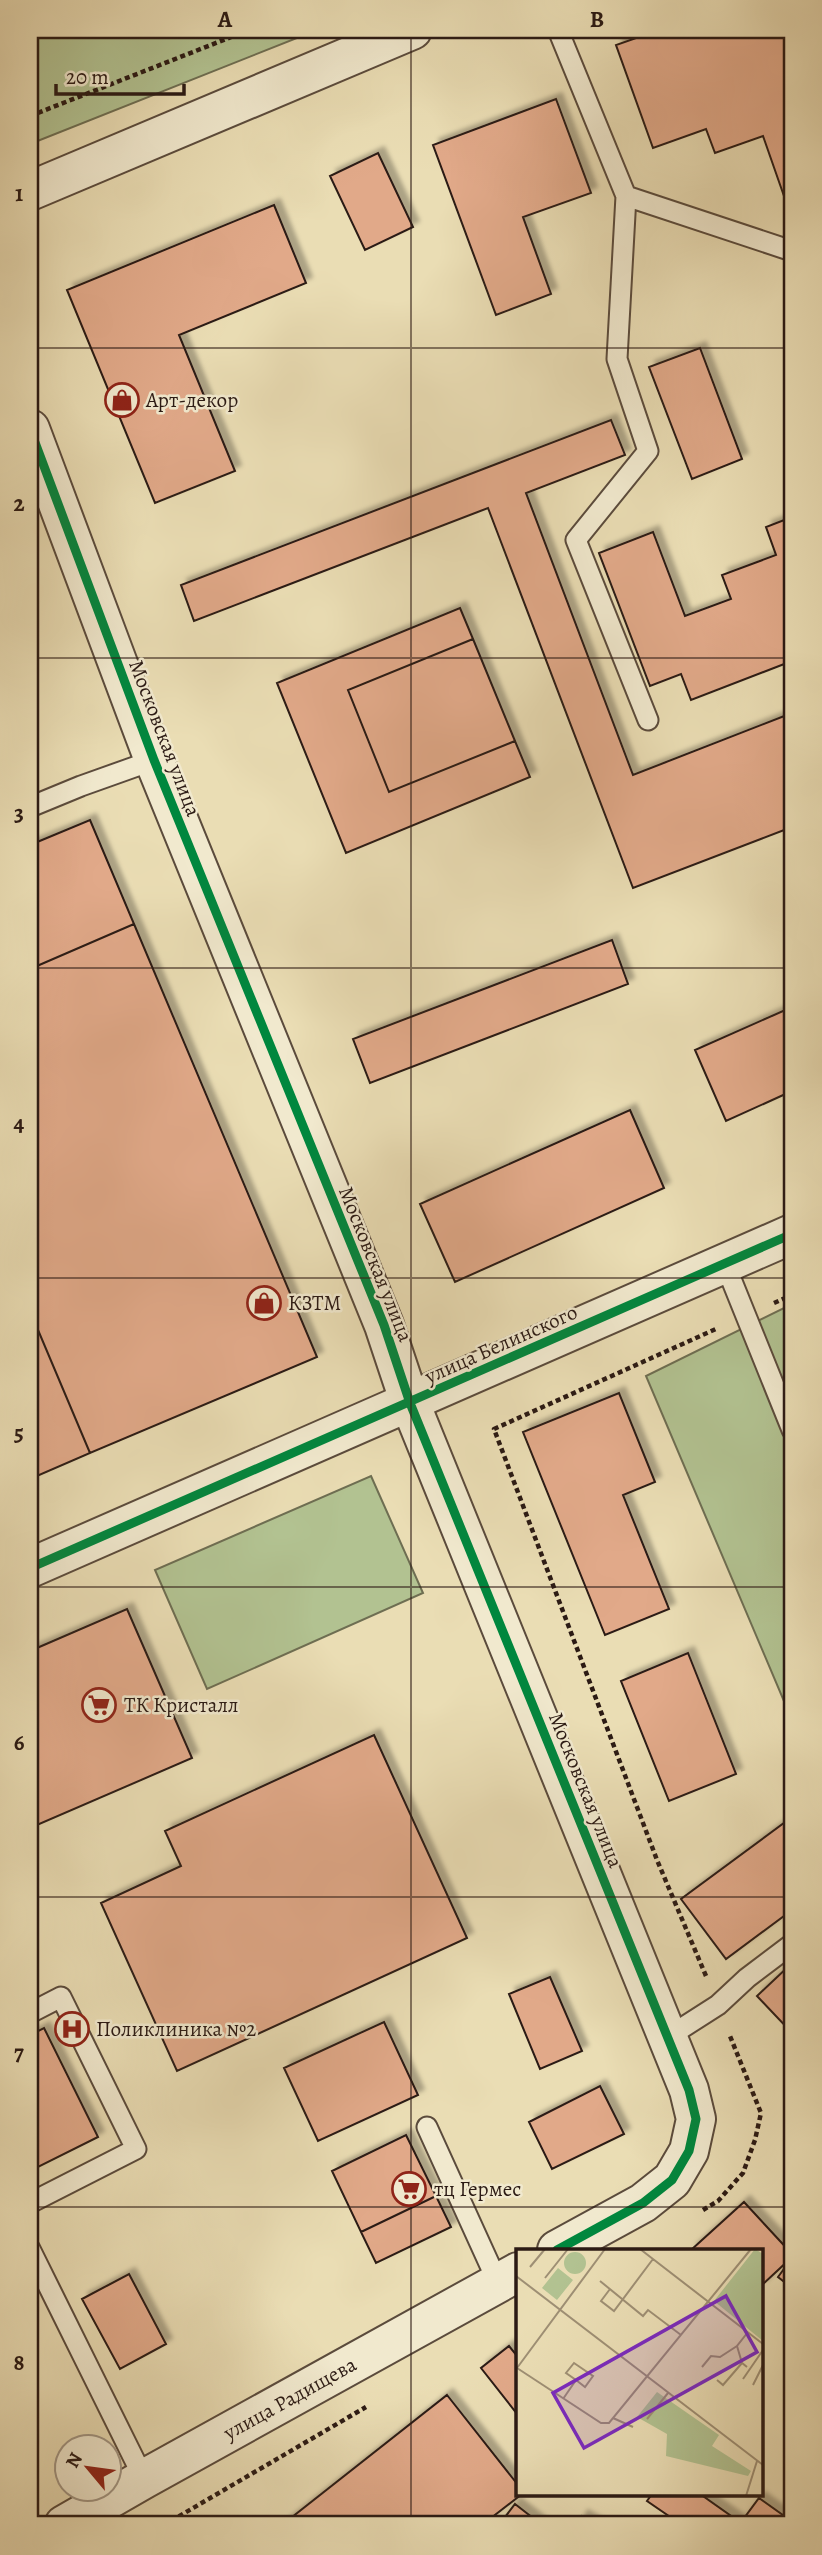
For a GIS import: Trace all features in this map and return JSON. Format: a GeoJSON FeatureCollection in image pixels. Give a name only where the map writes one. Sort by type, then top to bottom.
{"type":"FeatureCollection","features":[{"type":"Feature","properties":{"kind":"street"},"geometry":{"type":"LineString","coordinates":[[30,191],[412,30]]}},
{"type":"Feature","properties":{"kind":"street","name":"Московская улица"},"geometry":{"type":"LineString","coordinates":[[30,429],[154,760],[384,1325],[410,1403],[689,2090],[696,2119],[689,2151],[671,2180],[643,2203],[559,2249]]}},
{"type":"Feature","properties":{"kind":"street","name":"улица Белинского"},"geometry":{"type":"LineString","coordinates":[[30,1568],[792,1234]]}},
{"type":"Feature","properties":{"kind":"street","name":"улица Радищева"},"geometry":{"type":"LineString","coordinates":[[64,2525],[508,2278]]}},
{"type":"Feature","properties":{"kind":"lane"},"geometry":{"type":"LineString","coordinates":[[558,30],[626,195],[617,359],[648,451],[576,540],[648,720]]}},
{"type":"Feature","properties":{"kind":"lane"},"geometry":{"type":"LineString","coordinates":[[626,195],[792,251]]}},
{"type":"Feature","properties":{"kind":"lane"},"geometry":{"type":"LineString","coordinates":[[30,807],[154,760]]}},
{"type":"Feature","properties":{"kind":"lane"},"geometry":{"type":"LineString","coordinates":[[725,1264],[792,1430]]}},
{"type":"Feature","properties":{"kind":"lane"},"geometry":{"type":"LineString","coordinates":[[668,2037],[718,2005],[747,1978],[792,1944]]}},
{"type":"Feature","properties":{"kind":"lane"},"geometry":{"type":"LineString","coordinates":[[30,2013],[61,1997],[136,2149],[30,2203]]}},
{"type":"Feature","properties":{"kind":"lane"},"geometry":{"type":"LineString","coordinates":[[427,2127],[508,2278]]}},
{"type":"Feature","properties":{"kind":"lane"},"geometry":{"type":"LineString","coordinates":[[30,2249],[144,2479]]}},
{"type":"Feature","properties":{"kind":"path"},"geometry":{"type":"LineString","coordinates":[[30,116],[249,30]]}},
{"type":"Feature","properties":{"kind":"path"},"geometry":{"type":"LineString","coordinates":[[697,2213],[718,2201],[743,2173],[761,2113],[657,1860],[494,1429],[792,1295]]}},
{"type":"Feature","properties":{"kind":"path"},"geometry":{"type":"LineString","coordinates":[[164,2525],[376,2401]]}},
{"type":"Feature","properties":{"kind":"green space"},"geometry":{"type":"Polygon","coordinates":[[[30,30],[317,30],[30,144],[30,30]]]}},
{"type":"Feature","properties":{"kind":"green space"},"geometry":{"type":"Polygon","coordinates":[[[792,1304],[792,1720],[646,1376],[792,1304]]]}},
{"type":"Feature","properties":{"kind":"green space"},"geometry":{"type":"Polygon","coordinates":[[[371,1476],[423,1593],[207,1689],[155,1570],[371,1476]]]}},
{"type":"Feature","properties":{"kind":"building"},"geometry":{"type":"Polygon","coordinates":[[[659,30],[692,30],[694,35],[710,30],[729,30],[730,33],[739,30],[792,30],[792,219],[763,136],[715,153],[706,129],[653,148],[616,45],[659,30]]]}},
{"type":"Feature","properties":{"kind":"building"},"geometry":{"type":"Polygon","coordinates":[[[556,99],[591,193],[523,217],[551,294],[496,315],[433,145],[556,99]]]}},
{"type":"Feature","properties":{"kind":"building"},"geometry":{"type":"Polygon","coordinates":[[[378,153],[413,227],[365,250],[330,176],[378,153]]]}},
{"type":"Feature","properties":{"kind":"building"},"geometry":{"type":"Polygon","coordinates":[[[274,205],[306,283],[179,335],[235,471],[155,503],[67,290],[274,205]]]}},
{"type":"Feature","properties":{"kind":"building"},"geometry":{"type":"Polygon","coordinates":[[[792,290],[792,309],[786,292],[792,290]]]}},
{"type":"Feature","properties":{"kind":"building"},"geometry":{"type":"Polygon","coordinates":[[[700,348],[742,459],[692,479],[649,367],[700,348]]]}},
{"type":"Feature","properties":{"kind":"building"},"geometry":{"type":"Polygon","coordinates":[[[611,420],[625,455],[526,493],[633,775],[792,713],[792,827],[633,888],[488,508],[194,621],[181,585],[611,420]]]}},
{"type":"Feature","properties":{"kind":"building"},"geometry":{"type":"Polygon","coordinates":[[[792,517],[792,661],[691,700],[681,674],[650,686],[599,553],[653,532],[685,616],[731,599],[722,575],[776,555],[766,527],[792,517]]]}},
{"type":"Feature","properties":{"kind":"building"},"geometry":{"type":"Polygon","coordinates":[[[460,608],[473,639],[348,690],[389,792],[515,741],[530,777],[346,853],[277,683],[460,608]]]}},
{"type":"Feature","properties":{"kind":"building"},"geometry":{"type":"Polygon","coordinates":[[[473,639],[515,741],[389,792],[348,690],[473,639]]]}},
{"type":"Feature","properties":{"kind":"building"},"geometry":{"type":"Polygon","coordinates":[[[90,820],[134,924],[30,969],[30,845],[90,820]]]}},
{"type":"Feature","properties":{"kind":"building"},"geometry":{"type":"Polygon","coordinates":[[[134,924],[317,1357],[90,1453],[30,1311],[30,969],[134,924]]]}},
{"type":"Feature","properties":{"kind":"building"},"geometry":{"type":"Polygon","coordinates":[[[612,940],[628,984],[370,1083],[353,1039],[612,940]]]}},
{"type":"Feature","properties":{"kind":"building"},"geometry":{"type":"Polygon","coordinates":[[[792,1007],[792,1091],[726,1121],[695,1050],[792,1007]]]}},
{"type":"Feature","properties":{"kind":"building"},"geometry":{"type":"Polygon","coordinates":[[[630,1110],[664,1188],[455,1282],[420,1204],[630,1110]]]}},
{"type":"Feature","properties":{"kind":"building"},"geometry":{"type":"Polygon","coordinates":[[[30,1311],[90,1453],[30,1479],[30,1311]]]}},
{"type":"Feature","properties":{"kind":"building"},"geometry":{"type":"Polygon","coordinates":[[[619,1393],[655,1482],[623,1495],[669,1609],[605,1635],[523,1432],[619,1393]]]}},
{"type":"Feature","properties":{"kind":"building","name":"ТК Кристалл"},"geometry":{"type":"Polygon","coordinates":[[[127,1609],[192,1758],[30,1828],[30,1651],[127,1609]]]}},
{"type":"Feature","properties":{"kind":"building"},"geometry":{"type":"Polygon","coordinates":[[[688,1653],[736,1774],[669,1801],[621,1681],[688,1653]]]}},
{"type":"Feature","properties":{"kind":"building"},"geometry":{"type":"Polygon","coordinates":[[[374,1735],[467,1938],[177,2071],[101,1903],[181,1866],[165,1831],[374,1735]]]}},
{"type":"Feature","properties":{"kind":"building"},"geometry":{"type":"Polygon","coordinates":[[[792,1817],[792,1910],[726,1959],[681,1899],[792,1817]]]}},
{"type":"Feature","properties":{"kind":"building"},"geometry":{"type":"Polygon","coordinates":[[[792,1963],[792,2033],[757,1996],[792,1963]]]}},
{"type":"Feature","properties":{"kind":"building"},"geometry":{"type":"Polygon","coordinates":[[[550,1977],[582,2051],[540,2069],[509,1994],[550,1977]]]}},
{"type":"Feature","properties":{"kind":"building"},"geometry":{"type":"Polygon","coordinates":[[[384,2022],[418,2095],[318,2141],[284,2068],[384,2022]]]}},
{"type":"Feature","properties":{"kind":"building"},"geometry":{"type":"Polygon","coordinates":[[[44,2028],[98,2137],[30,2171],[30,2035],[44,2028]]]}},
{"type":"Feature","properties":{"kind":"building"},"geometry":{"type":"Polygon","coordinates":[[[600,2086],[624,2134],[552,2169],[529,2122],[600,2086]]]}},
{"type":"Feature","properties":{"kind":"building"},"geometry":{"type":"Polygon","coordinates":[[[406,2135],[436,2196],[361,2232],[332,2171],[406,2135]]]}},
{"type":"Feature","properties":{"kind":"building"},"geometry":{"type":"Polygon","coordinates":[[[436,2196],[451,2227],[376,2263],[361,2232],[436,2196]]]}},
{"type":"Feature","properties":{"kind":"building"},"geometry":{"type":"Polygon","coordinates":[[[744,2202],[792,2257],[762,2285],[762,2249],[692,2249],[744,2202]]]}},
{"type":"Feature","properties":{"kind":"building"},"geometry":{"type":"Polygon","coordinates":[[[792,2258],[792,2288],[778,2277],[792,2258]]]}},
{"type":"Feature","properties":{"kind":"building"},"geometry":{"type":"Polygon","coordinates":[[[129,2274],[166,2344],[120,2369],[82,2299],[129,2274]]]}},
{"type":"Feature","properties":{"kind":"building"},"geometry":{"type":"Polygon","coordinates":[[[509,2346],[516,2355],[516,2412],[481,2368],[509,2346]]]}},
{"type":"Feature","properties":{"kind":"building"},"geometry":{"type":"Polygon","coordinates":[[[447,2395],[516,2482],[516,2496],[519,2496],[482,2525],[282,2525],[447,2395]]]}},
{"type":"Feature","properties":{"kind":"building"},"geometry":{"type":"Polygon","coordinates":[[[651,2496],[703,2496],[741,2523],[682,2525],[647,2501],[651,2496]]]}},
{"type":"Feature","properties":{"kind":"building"},"geometry":{"type":"Polygon","coordinates":[[[759,2498],[787,2518],[781,2525],[739,2525],[759,2498]]]}},
{"type":"Feature","properties":{"kind":"building"},"geometry":{"type":"Polygon","coordinates":[[[515,2504],[542,2525],[499,2525],[515,2504]]]}},
{"type":"Feature","properties":{"kind":"building"},"geometry":{"type":"Polygon","coordinates":[[[582,2516],[598,2525],[577,2525],[582,2516]]]}},
{"type":"Feature","properties":{"kind":"cycle path"},"geometry":{"type":"LineString","coordinates":[[30,429],[154,760],[384,1325],[410,1403],[689,2090],[696,2119],[689,2151],[672,2180],[643,2203],[559,2249]]}},
{"type":"Feature","properties":{"kind":"cycle path"},"geometry":{"type":"LineString","coordinates":[[30,1568],[792,1234]]}},
{"type":"Feature","properties":{"kind":"place","name":"Арт-декор"},"geometry":{"type":"Point","coordinates":[122,400]}},
{"type":"Feature","properties":{"kind":"place","name":"КЗТМ"},"geometry":{"type":"Point","coordinates":[264,1303]}},
{"type":"Feature","properties":{"kind":"place","name":"ТК Кристалл"},"geometry":{"type":"Point","coordinates":[99,1705]}},
{"type":"Feature","properties":{"kind":"place","name":"Поликлиника №2"},"geometry":{"type":"Point","coordinates":[72,2029]}},
{"type":"Feature","properties":{"kind":"place","name":"тц Гермес"},"geometry":{"type":"Point","coordinates":[409,2189]}}]}
